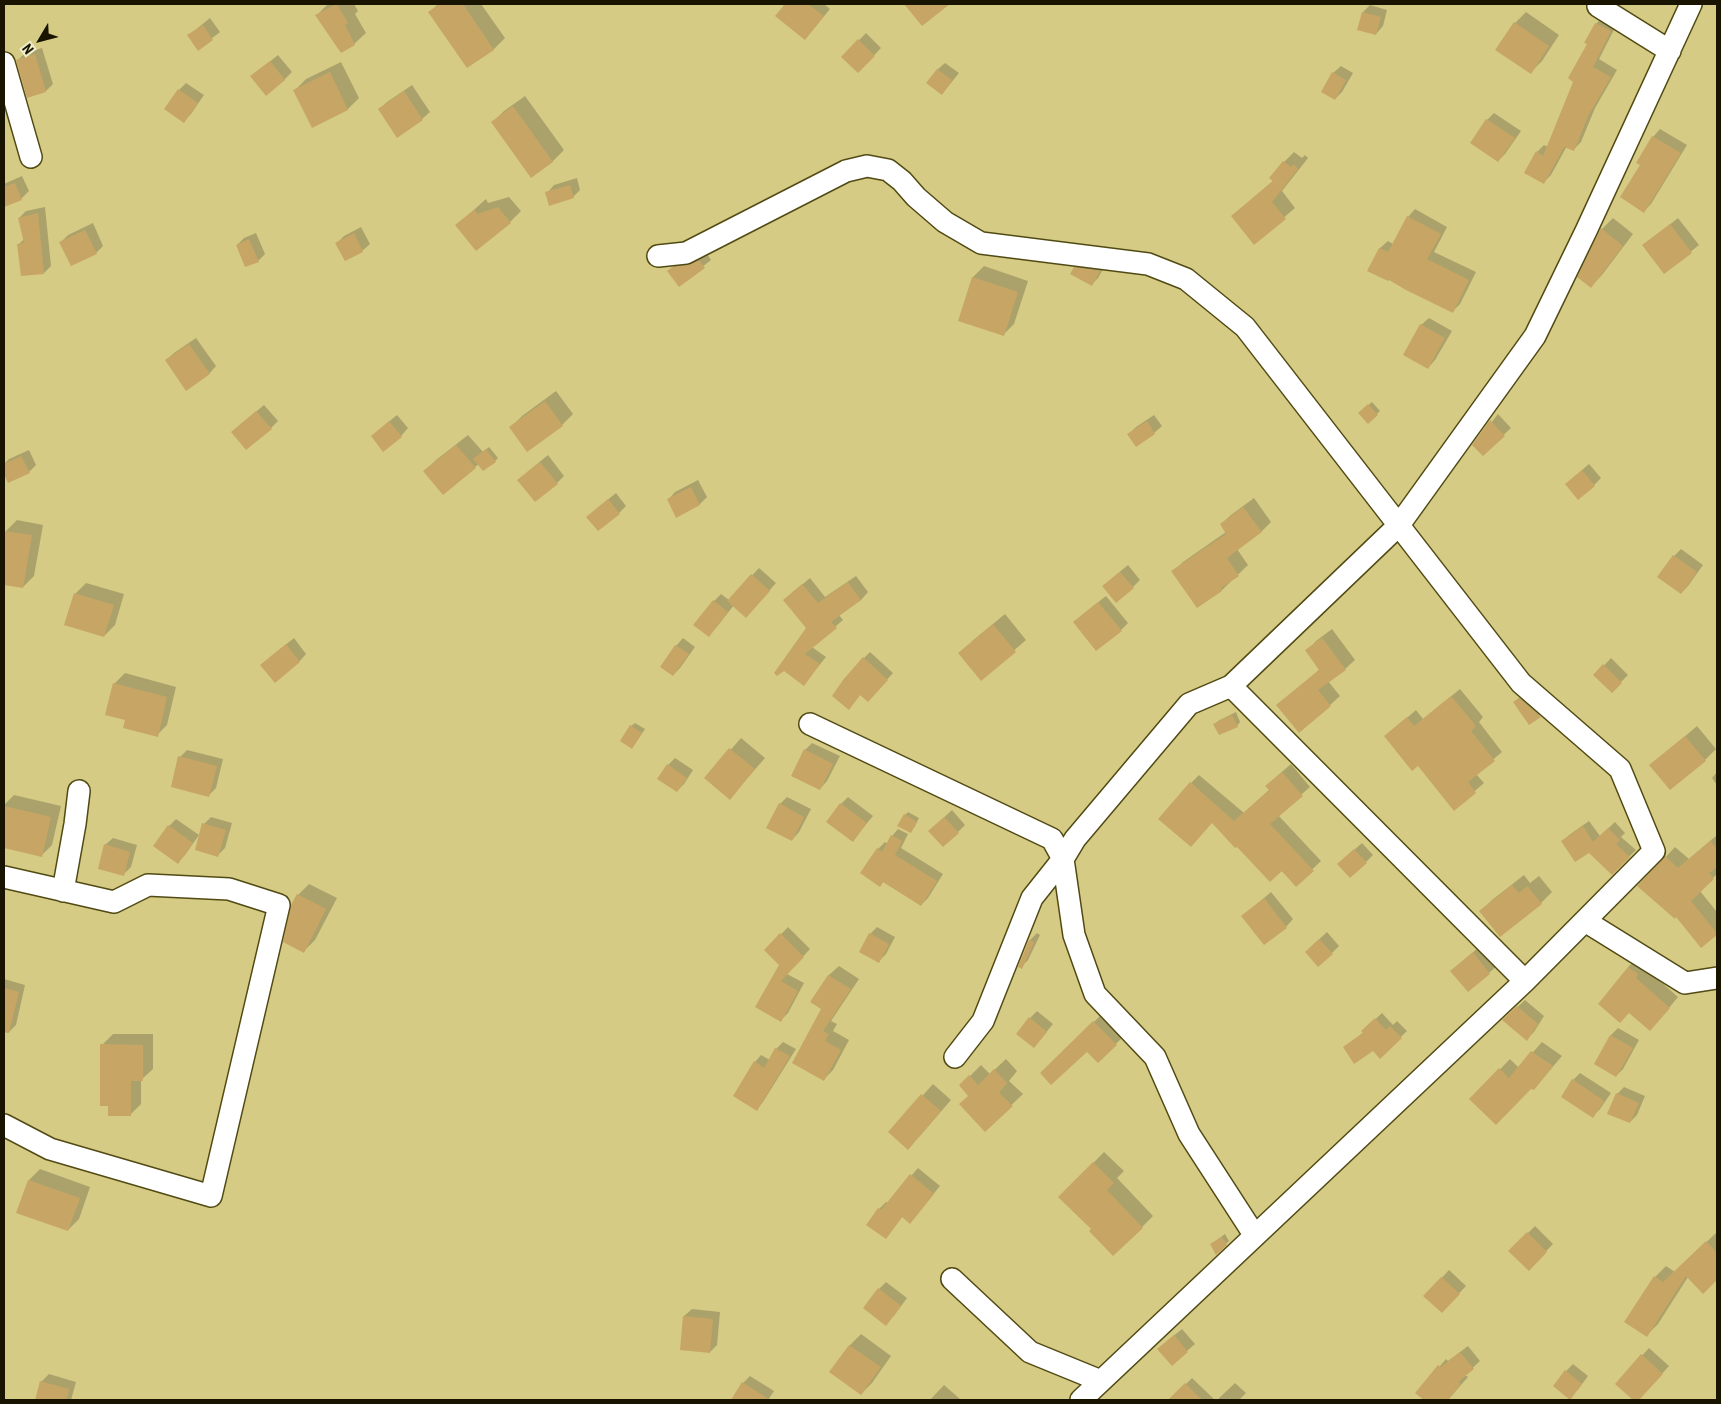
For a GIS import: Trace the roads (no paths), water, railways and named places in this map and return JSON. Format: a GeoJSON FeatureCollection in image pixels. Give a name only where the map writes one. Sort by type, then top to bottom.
{"type":"FeatureCollection","features":[{"type":"Feature","properties":{"kind":"street"},"geometry":{"type":"LineString","coordinates":[[955,1057],[983,1021],[1032,898],[1063,859],[1075,839],[1189,704],[1231,686],[1399,525],[1534,336],[1586,231],[1692,4]]}},
{"type":"Feature","properties":{"kind":"street"},"geometry":{"type":"LineString","coordinates":[[1598,6],[1670,51]]}},
{"type":"Feature","properties":{"kind":"street"},"geometry":{"type":"LineString","coordinates":[[4,63],[31,157]]}},
{"type":"Feature","properties":{"kind":"street"},"geometry":{"type":"LineString","coordinates":[[658,256],[686,253],[846,171],[867,166],[888,170],[945,222],[981,243],[1148,264],[1186,279],[1245,327],[1521,683],[1620,769],[1654,851],[1525,981],[1081,1400]]}},
{"type":"Feature","properties":{"kind":"street"},"geometry":{"type":"LineString","coordinates":[[1231,686],[1525,981]]}},
{"type":"Feature","properties":{"kind":"street"},"geometry":{"type":"LineString","coordinates":[[810,724],[1052,839],[1063,859],[1074,935],[1095,994],[1155,1057],[1189,1134],[1255,1236]]}},
{"type":"Feature","properties":{"kind":"street"},"geometry":{"type":"LineString","coordinates":[[62,891],[75,824],[79,791]]}},
{"type":"Feature","properties":{"kind":"street"},"geometry":{"type":"LineString","coordinates":[[4,877],[114,902],[148,885],[229,889],[279,905],[211,1196],[50,1149],[4,1125]]}},
{"type":"Feature","properties":{"kind":"street"},"geometry":{"type":"LineString","coordinates":[[1585,921],[1685,983],[1717,978]]}},
{"type":"Feature","properties":{"kind":"street"},"geometry":{"type":"LineString","coordinates":[[952,1279],[1030,1352],[1101,1381]]}}]}
